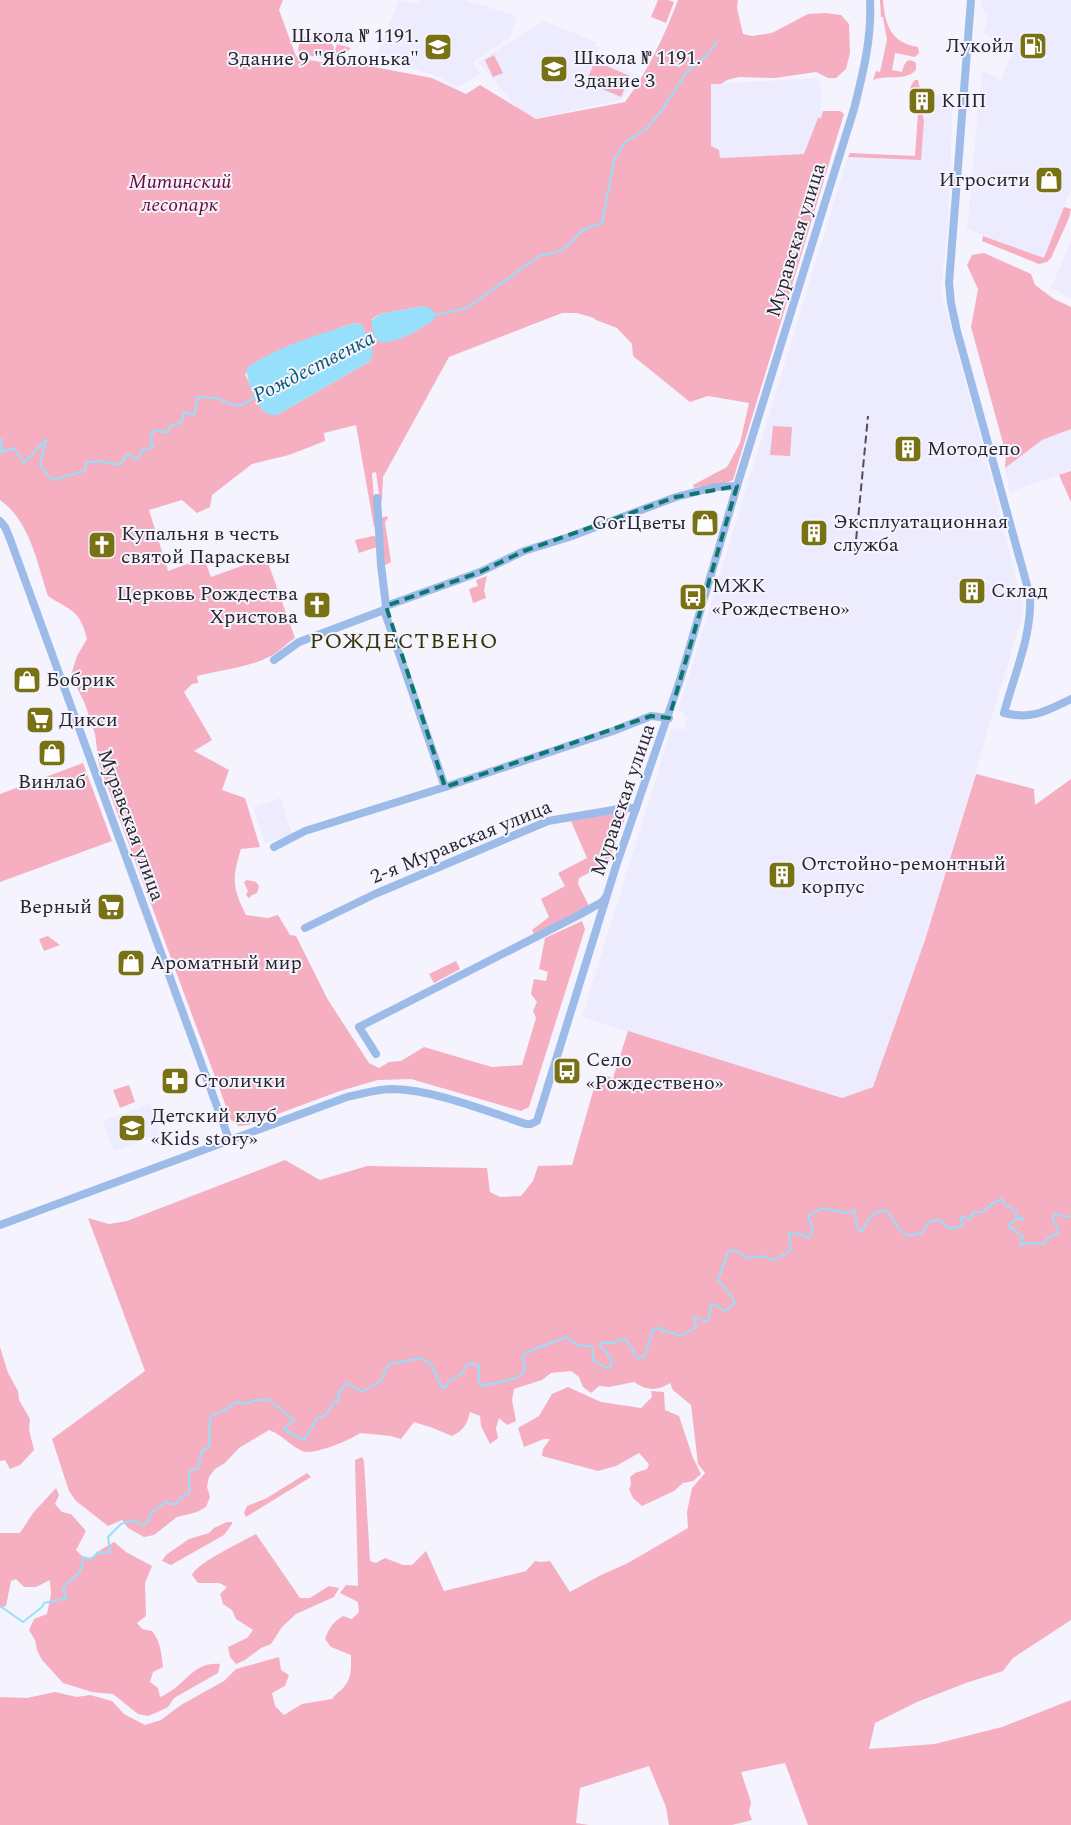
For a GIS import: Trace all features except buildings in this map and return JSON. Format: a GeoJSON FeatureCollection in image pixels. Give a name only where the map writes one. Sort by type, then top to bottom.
{"type":"FeatureCollection","features":[{"type":"Feature","properties":{"kind":"street","name":"Муравская улица"},"geometry":{"type":"LineString","coordinates":[[0,521],[10,539],[230,1142],[347,1097],[392,1089],[424,1093],[526,1124],[534,1123],[540,1117],[607,897],[636,808],[669,718],[737,486],[854,109],[866,61],[871,16],[870,0]]}},
{"type":"Feature","properties":{"kind":"street"},"geometry":{"type":"LineString","coordinates":[[971,0],[950,283],[951,303],[957,331],[1030,596],[1031,613],[1026,636],[1004,713],[1017,717],[1028,716],[1042,713],[1071,699]]}},
{"type":"Feature","properties":{"kind":"street"},"geometry":{"type":"LineString","coordinates":[[274,660],[299,642],[480,572],[524,551],[568,537],[676,497],[715,487],[737,486]]}},
{"type":"Feature","properties":{"kind":"street"},"geometry":{"type":"LineString","coordinates":[[377,498],[385,608],[445,787]]}},
{"type":"Feature","properties":{"kind":"street"},"geometry":{"type":"LineString","coordinates":[[274,847],[306,831],[613,731],[651,716],[669,718]]}},
{"type":"Feature","properties":{"kind":"street","name":"2-я Муравская улица"},"geometry":{"type":"LineString","coordinates":[[306,928],[375,894],[548,821],[625,808],[636,808]]}},
{"type":"Feature","properties":{"kind":"street"},"geometry":{"type":"LineString","coordinates":[[376,1054],[360,1027],[588,910],[607,897]]}},
{"type":"Feature","properties":{"kind":"street"},"geometry":{"type":"LineString","coordinates":[[0,1225],[230,1142]]}},
{"type":"Feature","properties":{"kind":"highlighted area"},"geometry":{"type":"Polygon","coordinates":[[[737,486],[669,718],[651,716],[445,787],[386,606],[480,572],[524,551],[676,497],[737,486]]]}},
{"type":"Feature","properties":{"kind":"shaded area","name":"Школа № 1191. Здание 9 \"Яблонька\""},"geometry":{"type":"Polygon","coordinates":[[[399,0],[416,4],[422,0],[464,0],[517,16],[510,37],[474,61],[473,64],[481,74],[456,88],[438,76],[376,57],[399,0]]]}},
{"type":"Feature","properties":{"kind":"shaded area"},"geometry":{"type":"Polygon","coordinates":[[[981,0],[1071,0],[1071,189],[1044,258],[967,229],[982,70],[1001,80],[1015,46],[983,33],[989,15],[984,12],[981,0]]]}},
{"type":"Feature","properties":{"kind":"shaded area","name":"Школа № 1191. Здание 3"},"geometry":{"type":"Polygon","coordinates":[[[544,21],[596,42],[595,46],[599,47],[597,57],[638,76],[621,100],[528,120],[478,62],[544,21]]]}},
{"type":"Feature","properties":{"kind":"shaded area"},"geometry":{"type":"Polygon","coordinates":[[[819,78],[820,110],[823,111],[821,118],[818,118],[804,154],[719,158],[711,146],[711,84],[819,78]]]}},
{"type":"Feature","properties":{"kind":"shaded area"},"geometry":{"type":"Polygon","coordinates":[[[941,93],[953,98],[948,223],[941,292],[1024,610],[925,940],[873,1087],[842,1098],[582,1017],[671,730],[677,728],[684,730],[688,718],[683,716],[684,713],[678,711],[848,157],[921,160],[918,100],[941,93]]]}},
{"type":"Feature","properties":{"kind":"shaded area"},"geometry":{"type":"Polygon","coordinates":[[[1071,241],[1071,298],[1051,288],[1071,241]]]}},
{"type":"Feature","properties":{"kind":"shaded area"},"geometry":{"type":"Polygon","coordinates":[[[1071,429],[1071,471],[1010,492],[1005,468],[1042,440],[1071,429]]]}},
{"type":"Feature","properties":{"kind":"shaded area"},"geometry":{"type":"Polygon","coordinates":[[[280,798],[292,834],[265,843],[253,807],[280,798]]]}},
{"type":"Feature","properties":{"kind":"shaded area","name":"Детский клуб «Kids story»"},"geometry":{"type":"Polygon","coordinates":[[[150,1104],[161,1134],[114,1151],[103,1121],[150,1104]]]}},
{"type":"Feature","properties":{"kind":"green space","name":"Митинский лесопарк"},"geometry":{"type":"Polygon","coordinates":[[[0,0],[283,0],[279,10],[296,56],[303,59],[345,66],[369,66],[432,78],[466,94],[480,85],[536,119],[625,102],[655,53],[678,0],[738,0],[737,8],[743,34],[752,36],[772,33],[808,14],[825,13],[841,15],[849,24],[850,53],[846,69],[836,78],[828,78],[816,72],[775,78],[739,77],[727,80],[721,84],[711,84],[711,146],[719,150],[720,158],[804,154],[818,118],[821,118],[823,111],[840,111],[844,114],[733,480],[694,488],[693,485],[727,467],[740,443],[749,403],[708,396],[690,402],[633,356],[632,344],[617,328],[577,313],[562,313],[449,357],[383,477],[382,501],[380,502],[376,472],[372,473],[376,525],[374,527],[356,425],[324,433],[325,441],[289,455],[252,464],[212,495],[210,507],[197,513],[182,500],[149,510],[168,571],[204,558],[211,577],[266,557],[295,638],[276,653],[264,659],[197,676],[198,683],[192,684],[184,692],[212,740],[194,751],[229,770],[222,790],[245,798],[260,847],[241,849],[236,868],[236,890],[246,915],[268,918],[278,915],[290,935],[296,936],[328,1000],[369,1063],[379,1068],[389,1062],[401,1061],[424,1047],[492,1067],[522,1065],[536,1018],[533,1011],[537,1002],[531,994],[534,979],[546,981],[548,972],[539,969],[545,938],[582,921],[585,929],[529,1107],[521,1111],[411,1079],[378,1080],[340,1091],[248,1125],[239,1126],[231,1120],[99,764],[95,734],[85,704],[71,675],[77,656],[87,639],[84,629],[74,612],[48,596],[36,557],[19,519],[0,500],[0,0]],[[424,306],[380,314],[372,319],[372,329],[406,336],[434,320],[424,306]],[[354,323],[245,374],[258,403],[265,412],[277,415],[370,361],[371,350],[368,339],[362,325],[354,323]]]}},
{"type":"Feature","properties":{"kind":"green space"},"geometry":{"type":"Polygon","coordinates":[[[658,0],[674,2],[666,23],[651,17],[658,0]]]}},
{"type":"Feature","properties":{"kind":"green space"},"geometry":{"type":"Polygon","coordinates":[[[880,0],[883,0],[891,31],[901,41],[918,47],[919,53],[915,57],[895,53],[892,70],[902,72],[908,61],[916,63],[916,70],[906,76],[873,80],[876,71],[880,72],[887,40],[883,17],[881,17],[880,0]]]}},
{"type":"Feature","properties":{"kind":"green space"},"geometry":{"type":"Polygon","coordinates":[[[306,37],[332,44],[334,48],[329,60],[299,53],[298,49],[301,38],[306,37]]]}},
{"type":"Feature","properties":{"kind":"green space"},"geometry":{"type":"Polygon","coordinates":[[[337,44],[351,48],[336,62],[332,61],[337,44]]]}},
{"type":"Feature","properties":{"kind":"green space"},"geometry":{"type":"Polygon","coordinates":[[[494,55],[503,73],[493,77],[485,60],[494,55]]]}},
{"type":"Feature","properties":{"kind":"green space"},"geometry":{"type":"Polygon","coordinates":[[[595,61],[630,76],[621,97],[586,82],[595,61]]]}},
{"type":"Feature","properties":{"kind":"green space"},"geometry":{"type":"Polygon","coordinates":[[[915,80],[918,80],[922,98],[918,100],[924,120],[921,160],[848,157],[850,153],[915,156],[918,113],[913,111],[909,104],[909,95],[915,80]]]}},
{"type":"Feature","properties":{"kind":"green space"},"geometry":{"type":"Polygon","coordinates":[[[1064,207],[1071,209],[1069,218],[1051,258],[1047,262],[1039,264],[982,241],[983,236],[1044,258],[1064,207]]]}},
{"type":"Feature","properties":{"kind":"green space"},"geometry":{"type":"Polygon","coordinates":[[[984,253],[1031,274],[1035,285],[1054,299],[1071,307],[1071,429],[1042,440],[1005,468],[1006,454],[971,327],[978,289],[967,265],[972,255],[984,253]]]}},
{"type":"Feature","properties":{"kind":"green space"},"geometry":{"type":"Polygon","coordinates":[[[773,426],[792,427],[790,456],[770,455],[773,426]]]}},
{"type":"Feature","properties":{"kind":"green space"},"geometry":{"type":"Polygon","coordinates":[[[1071,471],[1071,502],[1059,475],[1071,471]]]}},
{"type":"Feature","properties":{"kind":"green space"},"geometry":{"type":"Polygon","coordinates":[[[387,516],[388,518],[385,522],[391,562],[385,565],[381,518],[387,516]]]}},
{"type":"Feature","properties":{"kind":"green space"},"geometry":{"type":"Polygon","coordinates":[[[373,536],[377,537],[377,547],[359,553],[355,540],[373,536]]]}},
{"type":"Feature","properties":{"kind":"green space"},"geometry":{"type":"Polygon","coordinates":[[[487,576],[484,590],[486,598],[473,603],[469,589],[478,586],[476,580],[487,576]]]}},
{"type":"Feature","properties":{"kind":"green space"},"geometry":{"type":"Polygon","coordinates":[[[83,763],[112,841],[0,882],[0,794],[83,763]]]}},
{"type":"Feature","properties":{"kind":"green space"},"geometry":{"type":"Polygon","coordinates":[[[976,774],[1034,789],[1035,805],[1071,779],[1071,1620],[1013,1658],[1003,1671],[917,1702],[875,1723],[869,1749],[935,1744],[1002,1727],[1071,1700],[1071,1825],[808,1825],[785,1763],[741,1772],[751,1802],[749,1812],[752,1820],[732,1825],[669,1825],[666,1807],[649,1766],[580,1788],[576,1823],[589,1825],[0,1825],[0,1697],[27,1698],[55,1692],[77,1697],[90,1695],[112,1701],[124,1714],[145,1725],[161,1720],[181,1705],[224,1681],[236,1669],[279,1657],[281,1670],[289,1675],[285,1686],[272,1693],[275,1706],[284,1715],[302,1704],[332,1699],[343,1688],[350,1674],[351,1655],[331,1647],[325,1639],[334,1623],[343,1616],[352,1619],[359,1612],[358,1602],[340,1593],[346,1585],[358,1586],[355,1460],[362,1457],[364,1461],[370,1561],[376,1563],[385,1558],[403,1565],[412,1565],[426,1551],[444,1591],[526,1571],[535,1561],[550,1561],[570,1592],[628,1563],[688,1528],[687,1512],[692,1488],[705,1473],[698,1464],[691,1405],[673,1390],[670,1383],[657,1389],[643,1387],[634,1382],[609,1387],[599,1386],[591,1393],[583,1387],[579,1377],[571,1371],[551,1373],[542,1380],[514,1389],[512,1400],[516,1421],[507,1425],[499,1418],[496,1428],[498,1438],[490,1444],[481,1426],[480,1416],[470,1412],[464,1426],[452,1436],[414,1422],[401,1439],[391,1436],[360,1433],[331,1446],[307,1452],[298,1449],[269,1430],[239,1448],[225,1463],[215,1469],[209,1477],[207,1487],[210,1497],[206,1507],[197,1512],[177,1517],[154,1535],[144,1537],[128,1528],[122,1520],[108,1526],[76,1501],[69,1491],[52,1439],[145,1371],[88,1218],[109,1224],[127,1221],[285,1160],[320,1180],[367,1166],[487,1168],[490,1192],[500,1197],[521,1196],[533,1181],[538,1166],[572,1165],[598,1074],[613,1078],[628,1031],[842,1098],[873,1087],[925,940],[976,774]]]}},
{"type":"Feature","properties":{"kind":"green space"},"geometry":{"type":"Polygon","coordinates":[[[628,811],[609,860],[604,865],[579,878],[578,884],[589,906],[534,934],[532,930],[549,917],[541,899],[565,886],[558,873],[587,858],[571,821],[628,811]]]}},
{"type":"Feature","properties":{"kind":"green space"},"geometry":{"type":"Polygon","coordinates":[[[247,880],[256,882],[259,886],[257,893],[249,898],[246,895],[248,891],[244,882],[247,880]]]}},
{"type":"Feature","properties":{"kind":"green space"},"geometry":{"type":"Polygon","coordinates":[[[48,936],[60,945],[44,951],[39,939],[48,936]]]}},
{"type":"Feature","properties":{"kind":"green space"},"geometry":{"type":"Polygon","coordinates":[[[456,961],[460,969],[434,983],[429,974],[456,961]]]}},
{"type":"Feature","properties":{"kind":"green space"},"geometry":{"type":"Polygon","coordinates":[[[129,1085],[135,1102],[120,1108],[113,1090],[129,1085]]]}},
{"type":"Feature","properties":{"kind":"green space"},"geometry":{"type":"Polygon","coordinates":[[[0,1347],[8,1373],[18,1391],[19,1400],[30,1419],[29,1430],[34,1450],[20,1465],[10,1469],[5,1460],[0,1461],[0,1347]]]}},
{"type":"Feature","properties":{"kind":"green space"},"geometry":{"type":"Polygon","coordinates":[[[568,1387],[601,1402],[641,1408],[652,1397],[651,1391],[664,1392],[665,1410],[679,1416],[693,1458],[701,1474],[693,1481],[683,1483],[674,1491],[642,1506],[633,1498],[629,1489],[631,1484],[630,1477],[647,1469],[649,1464],[639,1453],[616,1466],[598,1471],[542,1456],[543,1449],[550,1439],[544,1439],[524,1447],[518,1428],[539,1416],[552,1394],[568,1387]]]}},
{"type":"Feature","properties":{"kind":"green space"},"geometry":{"type":"Polygon","coordinates":[[[307,1473],[311,1477],[246,1517],[244,1513],[247,1506],[267,1498],[307,1473]]]}},
{"type":"Feature","properties":{"kind":"green space"},"geometry":{"type":"Polygon","coordinates":[[[56,1488],[59,1495],[55,1504],[62,1512],[71,1514],[86,1531],[76,1550],[82,1556],[91,1558],[114,1542],[126,1552],[152,1566],[145,1583],[146,1616],[137,1623],[142,1629],[152,1631],[159,1644],[163,1667],[153,1672],[150,1682],[158,1688],[160,1697],[176,1688],[202,1667],[210,1664],[220,1664],[218,1673],[174,1698],[168,1707],[158,1712],[148,1716],[138,1714],[113,1694],[92,1692],[63,1683],[42,1660],[35,1640],[29,1630],[34,1619],[47,1614],[51,1594],[50,1580],[36,1587],[24,1587],[16,1579],[11,1581],[6,1606],[0,1608],[0,1533],[20,1533],[33,1513],[56,1488]]]}},
{"type":"Feature","properties":{"kind":"green space"},"geometry":{"type":"Polygon","coordinates":[[[227,1522],[232,1522],[232,1524],[224,1535],[171,1565],[162,1561],[166,1555],[189,1539],[209,1533],[214,1528],[227,1522]]]}},
{"type":"Feature","properties":{"kind":"green space"},"geometry":{"type":"Polygon","coordinates":[[[256,1534],[300,1598],[310,1598],[329,1586],[339,1588],[334,1597],[296,1614],[282,1627],[271,1644],[236,1664],[230,1657],[228,1647],[247,1638],[253,1630],[236,1619],[232,1610],[223,1604],[220,1594],[227,1587],[219,1583],[198,1583],[192,1575],[211,1559],[256,1534]]]}},
{"type":"Feature","properties":{"kind":"water"},"geometry":{"type":"Polygon","coordinates":[[[424,306],[433,310],[434,320],[399,339],[384,342],[378,341],[372,329],[372,320],[380,314],[424,306]]]}},
{"type":"Feature","properties":{"kind":"water"},"geometry":{"type":"Polygon","coordinates":[[[354,323],[362,325],[372,347],[370,361],[277,415],[268,414],[262,409],[250,385],[247,368],[271,353],[285,347],[354,323]]]}},
{"type":"Feature","properties":{"kind":"waterway","name":"Рождественка"},"geometry":{"type":"LineString","coordinates":[[435,315],[467,308],[539,256],[561,251],[582,230],[602,223],[614,161],[624,143],[646,129],[662,110],[686,73],[707,55],[717,42]]}},
{"type":"Feature","properties":{"kind":"waterway","name":"Рождественка"},"geometry":{"type":"LineString","coordinates":[[366,338],[376,335]]}},
{"type":"Feature","properties":{"kind":"waterway","name":"Рождественка"},"geometry":{"type":"LineString","coordinates":[[46,440],[40,465],[51,480],[85,471],[86,463],[101,461],[119,465],[128,454],[137,460],[142,450],[153,447],[150,437],[155,430],[167,433],[170,426],[181,423],[184,412],[194,415],[198,397],[217,398],[239,406],[256,397]]}},
{"type":"Feature","properties":{"kind":"waterway","name":"Рождественка"},"geometry":{"type":"LineString","coordinates":[[0,440],[2,439],[1,452],[14,448],[24,463],[44,442]]}},
{"type":"Feature","properties":{"kind":"waterway"},"geometry":{"type":"LineString","coordinates":[[0,1606],[23,1622],[42,1607],[44,1603],[67,1598],[63,1590],[64,1587],[80,1571],[83,1557],[90,1559],[98,1552],[110,1552],[108,1537],[121,1524],[135,1520],[139,1524],[146,1524],[152,1512],[166,1502],[176,1504],[181,1497],[189,1493],[189,1473],[191,1470],[198,1468],[202,1450],[209,1447],[210,1417],[236,1402],[245,1404],[255,1400],[269,1400],[294,1420],[284,1429],[304,1440],[317,1418],[325,1416],[334,1402],[338,1401],[340,1394],[338,1393],[347,1383],[362,1392],[382,1380],[386,1368],[390,1364],[421,1358],[431,1364],[441,1386],[445,1388],[449,1381],[463,1373],[465,1367],[470,1363],[479,1365],[479,1381],[482,1386],[517,1378],[525,1370],[523,1357],[525,1353],[566,1337],[577,1345],[592,1346],[593,1360],[606,1368],[611,1367],[612,1362],[606,1351],[600,1346],[601,1343],[612,1343],[625,1339],[639,1358],[645,1355],[653,1329],[661,1328],[663,1332],[666,1331],[680,1336],[696,1327],[694,1319],[696,1317],[703,1321],[708,1321],[711,1305],[716,1305],[725,1311],[734,1304],[734,1300],[718,1280],[728,1252],[734,1250],[741,1253],[745,1258],[763,1256],[777,1259],[791,1250],[789,1233],[801,1234],[809,1238],[813,1228],[808,1216],[822,1208],[846,1213],[854,1211],[857,1227],[861,1232],[873,1215],[886,1210],[900,1230],[908,1236],[922,1233],[928,1223],[932,1221],[940,1220],[950,1229],[961,1226],[963,1224],[960,1219],[962,1217],[964,1216],[970,1220],[973,1213],[983,1212],[993,1203],[1002,1199],[1006,1206],[1011,1207],[1016,1212],[1016,1216],[1023,1219],[1014,1220],[1009,1225],[1010,1228],[1016,1230],[1023,1237],[1020,1245],[1028,1243],[1043,1244],[1049,1237],[1058,1233],[1053,1216],[1057,1214],[1065,1217],[1071,1216]]}},
{"type":"Feature","properties":{"kind":"railway"},"geometry":{"type":"LineString","coordinates":[[855,551],[868,416]]}},
{"type":"Feature","properties":{"kind":"place","name":"Лукойл"},"geometry":{"type":"Point","coordinates":[1033,46]}},
{"type":"Feature","properties":{"kind":"place","name":"Школа № 1191. Здание 9 \"Яблонька\""},"geometry":{"type":"Point","coordinates":[438,47]}},
{"type":"Feature","properties":{"kind":"place","name":"Школа № 1191. Здание 3"},"geometry":{"type":"Point","coordinates":[554,69]}},
{"type":"Feature","properties":{"kind":"place","name":"КПП"},"geometry":{"type":"Point","coordinates":[922,101]}},
{"type":"Feature","properties":{"kind":"place","name":"Игросити"},"geometry":{"type":"Point","coordinates":[1049,180]}},
{"type":"Feature","properties":{"kind":"place","name":"Мотодепо"},"geometry":{"type":"Point","coordinates":[908,449]}},
{"type":"Feature","properties":{"kind":"place","name":"GorЦветы"},"geometry":{"type":"Point","coordinates":[705,523]}},
{"type":"Feature","properties":{"kind":"place","name":"Эксплуатационная служба"},"geometry":{"type":"Point","coordinates":[814,533]}},
{"type":"Feature","properties":{"kind":"place","name":"Купальня в честь святой Параскевы"},"geometry":{"type":"Point","coordinates":[102,545]}},
{"type":"Feature","properties":{"kind":"place","name":"Склад"},"geometry":{"type":"Point","coordinates":[972,591]}},
{"type":"Feature","properties":{"kind":"place","name":"МЖК «Рождествено»"},"geometry":{"type":"Point","coordinates":[693,597]}},
{"type":"Feature","properties":{"kind":"place","name":"Церковь Рождества Христова"},"geometry":{"type":"Point","coordinates":[317,605]}},
{"type":"Feature","properties":{"kind":"place","name":"Бобрик"},"geometry":{"type":"Point","coordinates":[27,680]}},
{"type":"Feature","properties":{"kind":"place","name":"Дикси"},"geometry":{"type":"Point","coordinates":[40,720]}},
{"type":"Feature","properties":{"kind":"place","name":"Винлаб"},"geometry":{"type":"Point","coordinates":[52,753]}},
{"type":"Feature","properties":{"kind":"place","name":"Отстойно-ремонтный корпус"},"geometry":{"type":"Point","coordinates":[782,875]}},
{"type":"Feature","properties":{"kind":"place","name":"Верный"},"geometry":{"type":"Point","coordinates":[111,907]}},
{"type":"Feature","properties":{"kind":"place","name":"Ароматный мир"},"geometry":{"type":"Point","coordinates":[131,963]}},
{"type":"Feature","properties":{"kind":"place","name":"Село «Рождествено»"},"geometry":{"type":"Point","coordinates":[567,1071]}},
{"type":"Feature","properties":{"kind":"place","name":"Столички"},"geometry":{"type":"Point","coordinates":[175,1081]}},
{"type":"Feature","properties":{"kind":"place","name":"Детский клуб «Kids story»"},"geometry":{"type":"Point","coordinates":[132,1128]}},
{"type":"Feature","properties":{"kind":"district","name":"РОЖДЕСТВЕНО"},"geometry":{"type":"Point","coordinates":[404,641]}}]}
